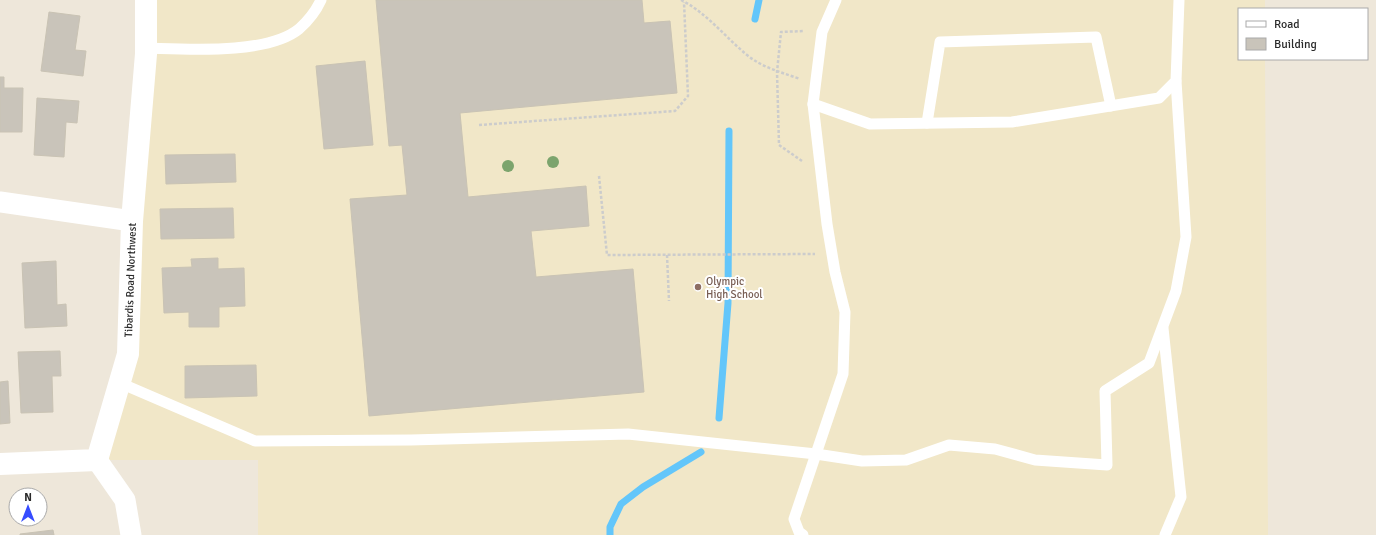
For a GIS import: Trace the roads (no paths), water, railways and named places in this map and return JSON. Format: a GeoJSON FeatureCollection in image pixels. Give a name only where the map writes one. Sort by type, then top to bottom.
{"type":"FeatureCollection","features":[{"type":"Feature","properties":{"kind":"street","name":"Tibardis Road Northwest"},"geometry":{"type":"LineString","coordinates":[[97,460],[128,354],[132,221],[146,48],[146,0]]}},
{"type":"Feature","properties":{"kind":"street"},"geometry":{"type":"LineString","coordinates":[[0,202],[132,221]]}},
{"type":"Feature","properties":{"kind":"street"},"geometry":{"type":"LineString","coordinates":[[0,464],[97,460],[125,500],[131,535]]}},
{"type":"Feature","properties":{"kind":"lane"},"geometry":{"type":"LineString","coordinates":[[146,48],[223,48],[259,45],[274,41],[299,30],[315,12],[321,0]]}},
{"type":"Feature","properties":{"kind":"lane"},"geometry":{"type":"LineString","coordinates":[[803,535],[799,532],[794,519],[843,374],[845,312],[835,272],[827,224],[813,104],[822,32],[836,0]]}},
{"type":"Feature","properties":{"kind":"lane"},"geometry":{"type":"LineString","coordinates":[[120,383],[255,441],[412,440],[628,434],[816,454],[862,461],[906,460],[949,445],[995,449],[1035,460],[1107,465],[1105,391],[1149,363],[1176,291],[1186,237],[1176,81],[1179,0]]}},
{"type":"Feature","properties":{"kind":"lane"},"geometry":{"type":"LineString","coordinates":[[927,123],[940,42],[1096,37],[1111,106]]}},
{"type":"Feature","properties":{"kind":"lane"},"geometry":{"type":"LineString","coordinates":[[813,104],[870,124],[1012,122],[1159,98],[1176,81]]}},
{"type":"Feature","properties":{"kind":"lane"},"geometry":{"type":"LineString","coordinates":[[1163,325],[1181,497],[1165,535]]}},
{"type":"Feature","properties":{"kind":"waterway"},"geometry":{"type":"LineString","coordinates":[[755,19],[759,0]]}},
{"type":"Feature","properties":{"kind":"waterway"},"geometry":{"type":"LineString","coordinates":[[719,418],[728,303],[729,131]]}},
{"type":"Feature","properties":{"kind":"waterway"},"geometry":{"type":"LineString","coordinates":[[610,535],[610,527],[621,504],[643,487],[701,452]]}},
{"type":"Feature","properties":{"kind":"place","name":"Olympic High School"},"geometry":{"type":"Point","coordinates":[698,287]}}]}
